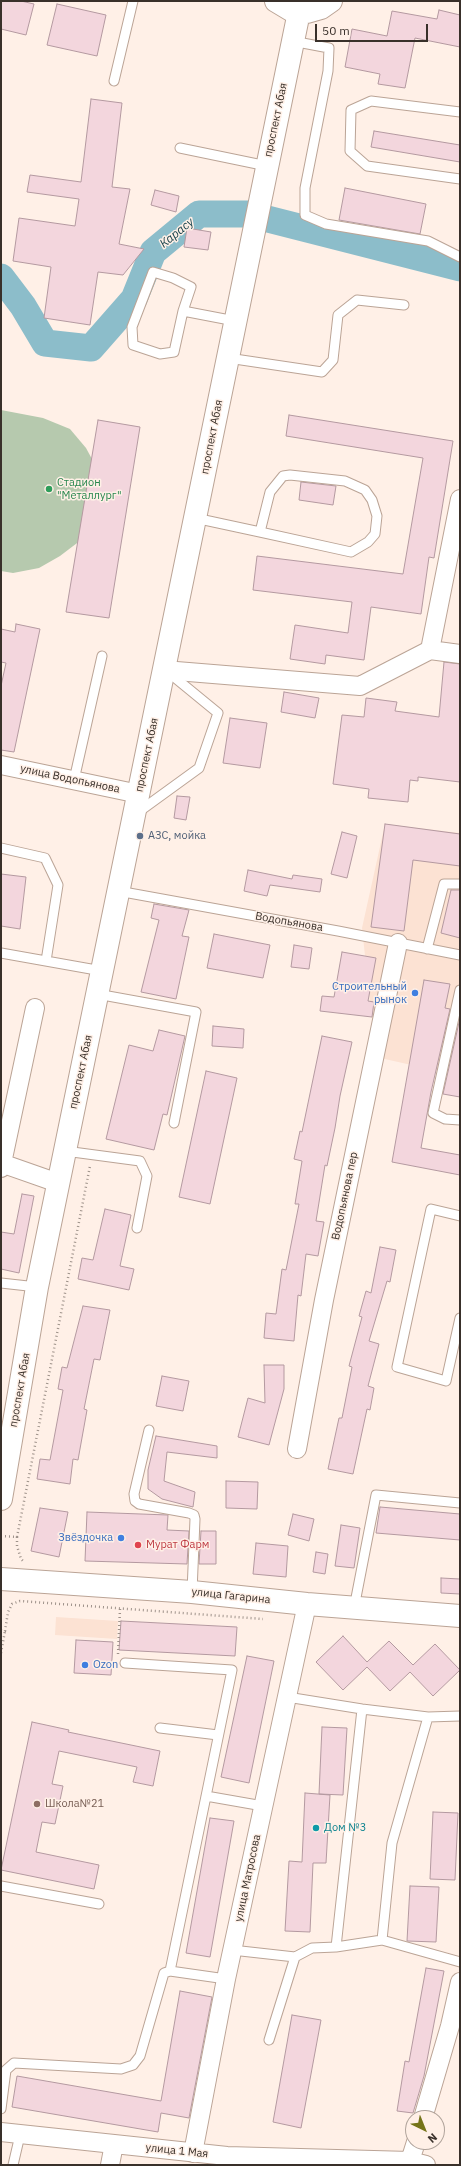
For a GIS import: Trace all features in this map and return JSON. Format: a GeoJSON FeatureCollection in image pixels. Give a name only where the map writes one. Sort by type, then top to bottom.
{"type":"FeatureCollection","features":[{"type":"Feature","properties":{"kind":"main road"},"geometry":{"type":"LineString","coordinates":[[276,1],[284,7],[298,12],[314,10],[331,1]]}},
{"type":"Feature","properties":{"kind":"main road","name":"проспект Абая"},"geometry":{"type":"LineString","coordinates":[[1,1499],[37,1287],[298,12]]}},
{"type":"Feature","properties":{"kind":"main road","name":"улица Гагарина"},"geometry":{"type":"LineString","coordinates":[[1,1579],[192,1592],[307,1604],[460,1616]]}},
{"type":"Feature","properties":{"kind":"street"},"geometry":{"type":"LineString","coordinates":[[430,650],[460,499]]}},
{"type":"Feature","properties":{"kind":"street"},"geometry":{"type":"LineString","coordinates":[[164,670],[360,686],[430,650],[460,654]]}},
{"type":"Feature","properties":{"kind":"street","name":"улица Водопьянова"},"geometry":{"type":"LineString","coordinates":[[1,764],[139,794]]}},
{"type":"Feature","properties":{"kind":"street","name":"Водопьянова пер"},"geometry":{"type":"LineString","coordinates":[[297,1449],[324,1300],[398,943]]}},
{"type":"Feature","properties":{"kind":"street"},"geometry":{"type":"LineString","coordinates":[[35,1008],[1,1165],[58,1183]]}},
{"type":"Feature","properties":{"kind":"street","name":"улица Матросова"},"geometry":{"type":"LineString","coordinates":[[193,2153],[232,1950],[307,1604]]}},
{"type":"Feature","properties":{"kind":"street"},"geometry":{"type":"LineString","coordinates":[[425,2110],[450,2026],[460,1982]]}},
{"type":"Feature","properties":{"kind":"street","name":"улица 1 Мая"},"geometry":{"type":"LineString","coordinates":[[1,2132],[193,2153],[227,2161],[418,2163]]}},
{"type":"Feature","properties":{"kind":"street"},"geometry":{"type":"LineString","coordinates":[[110,2165],[114,2144]]}},
{"type":"Feature","properties":{"kind":"street"},"geometry":{"type":"LineString","coordinates":[[417,2150],[418,2163]]}},
{"type":"Feature","properties":{"kind":"lane"},"geometry":{"type":"LineString","coordinates":[[114,81],[133,1]]}},
{"type":"Feature","properties":{"kind":"lane"},"geometry":{"type":"LineString","coordinates":[[292,41],[329,48],[328,71],[304,188],[305,215],[326,224],[428,241],[460,257]]}},
{"type":"Feature","properties":{"kind":"lane"},"geometry":{"type":"LineString","coordinates":[[460,112],[371,101],[351,110],[350,151],[367,166],[460,179]]}},
{"type":"Feature","properties":{"kind":"lane"},"geometry":{"type":"LineString","coordinates":[[180,148],[267,166]]}},
{"type":"Feature","properties":{"kind":"lane"},"geometry":{"type":"LineString","coordinates":[[152,272],[173,278],[191,287],[183,311],[174,352],[160,354],[133,345],[132,327],[152,272]]}},
{"type":"Feature","properties":{"kind":"lane"},"geometry":{"type":"LineString","coordinates":[[228,358],[322,372],[334,360],[338,314],[357,300],[404,305]]}},
{"type":"Feature","properties":{"kind":"lane"},"geometry":{"type":"LineString","coordinates":[[183,311],[235,321]]}},
{"type":"Feature","properties":{"kind":"lane"},"geometry":{"type":"LineString","coordinates":[[195,518],[352,552],[368,542],[375,534],[377,516],[372,500],[365,490],[345,480],[290,474],[283,476],[270,492],[260,532]]}},
{"type":"Feature","properties":{"kind":"lane"},"geometry":{"type":"LineString","coordinates":[[74,780],[102,656]]}},
{"type":"Feature","properties":{"kind":"lane"},"geometry":{"type":"LineString","coordinates":[[134,815],[199,768],[218,713],[164,670]]}},
{"type":"Feature","properties":{"kind":"lane"},"geometry":{"type":"LineString","coordinates":[[1,848],[45,858],[58,885],[46,961]]}},
{"type":"Feature","properties":{"kind":"lane"},"geometry":{"type":"LineString","coordinates":[[427,949],[444,884],[460,884]]}},
{"type":"Feature","properties":{"kind":"lane","name":"Водопьянова"},"geometry":{"type":"LineString","coordinates":[[118,891],[460,955]]}},
{"type":"Feature","properties":{"kind":"lane"},"geometry":{"type":"LineString","coordinates":[[1,953],[102,971]]}},
{"type":"Feature","properties":{"kind":"lane"},"geometry":{"type":"LineString","coordinates":[[460,990],[433,1113],[445,1119],[460,1120]]}},
{"type":"Feature","properties":{"kind":"lane"},"geometry":{"type":"LineString","coordinates":[[97,994],[196,1012],[174,1123]]}},
{"type":"Feature","properties":{"kind":"lane"},"geometry":{"type":"LineString","coordinates":[[65,1151],[140,1160],[147,1176],[137,1228]]}},
{"type":"Feature","properties":{"kind":"lane"},"geometry":{"type":"LineString","coordinates":[[460,1216],[431,1209],[397,1367],[446,1381],[460,1318]]}},
{"type":"Feature","properties":{"kind":"lane"},"geometry":{"type":"LineString","coordinates":[[1,1283],[37,1287]]}},
{"type":"Feature","properties":{"kind":"lane"},"geometry":{"type":"LineString","coordinates":[[149,1430],[134,1494],[135,1501],[139,1504],[194,1515],[192,1592]]}},
{"type":"Feature","properties":{"kind":"lane"},"geometry":{"type":"LineString","coordinates":[[354,1608],[376,1495],[460,1503]]}},
{"type":"Feature","properties":{"kind":"lane"},"geometry":{"type":"LineString","coordinates":[[126,1663],[232,1670],[170,1971]]}},
{"type":"Feature","properties":{"kind":"lane"},"geometry":{"type":"LineString","coordinates":[[287,1696],[362,1709],[428,1717],[460,1716]]}},
{"type":"Feature","properties":{"kind":"lane"},"geometry":{"type":"LineString","coordinates":[[336,1947],[362,1709]]}},
{"type":"Feature","properties":{"kind":"lane"},"geometry":{"type":"LineString","coordinates":[[382,1940],[392,1843],[428,1717]]}},
{"type":"Feature","properties":{"kind":"lane"},"geometry":{"type":"LineString","coordinates":[[160,1728],[218,1736]]}},
{"type":"Feature","properties":{"kind":"lane"},"geometry":{"type":"LineString","coordinates":[[206,1796],[263,1806]]}},
{"type":"Feature","properties":{"kind":"lane"},"geometry":{"type":"LineString","coordinates":[[1,1886],[99,1904]]}},
{"type":"Feature","properties":{"kind":"lane"},"geometry":{"type":"LineString","coordinates":[[232,1950],[295,1958],[312,1948],[336,1947],[382,1940],[460,1962]]}},
{"type":"Feature","properties":{"kind":"lane"},"geometry":{"type":"LineString","coordinates":[[269,2040],[295,1958]]}},
{"type":"Feature","properties":{"kind":"lane"},"geometry":{"type":"LineString","coordinates":[[1,2109],[6,2070],[14,2063],[121,2069],[133,2065],[140,2056],[161,1979],[164,1973],[170,1971],[226,1979]]}},
{"type":"Feature","properties":{"kind":"lane"},"geometry":{"type":"LineString","coordinates":[[13,2165],[20,2134]]}},
{"type":"Feature","properties":{"kind":"path"},"geometry":{"type":"LineString","coordinates":[[17,1537],[93,1154]]}},
{"type":"Feature","properties":{"kind":"path"},"geometry":{"type":"LineString","coordinates":[[1,1653],[8,1612],[12,1604],[20,1601],[271,1620]]}},
{"type":"Feature","properties":{"kind":"path"},"geometry":{"type":"LineString","coordinates":[[120,1608],[117,1657],[119,1661],[126,1663]]}},
{"type":"Feature","properties":{"kind":"path"},"geometry":{"type":"LineString","coordinates":[[1,1630],[5,1631]]}},
{"type":"Feature","properties":{"kind":"shaded area","name":"Строительный рынок"},"geometry":{"type":"Polygon","coordinates":[[[385,824],[460,833],[460,1076],[376,1057],[362,928],[385,824]]]}},
{"type":"Feature","properties":{"kind":"shaded area"},"geometry":{"type":"Polygon","coordinates":[[[56,1617],[118,1621],[117,1639],[55,1635],[56,1617]]]}},
{"type":"Feature","properties":{"kind":"green space","name":"Стадион \"Металлург\""},"geometry":{"type":"Polygon","coordinates":[[[1,410],[43,418],[70,429],[86,448],[99,472],[85,537],[60,556],[39,568],[13,573],[1,571],[1,410]]]}},
{"type":"Feature","properties":{"kind":"building"},"geometry":{"type":"Polygon","coordinates":[[[1,1],[21,1],[34,4],[26,35],[1,29],[1,1]]]}},
{"type":"Feature","properties":{"kind":"building"},"geometry":{"type":"Polygon","coordinates":[[[57,4],[106,15],[97,56],[47,45],[57,4]]]}},
{"type":"Feature","properties":{"kind":"building"},"geometry":{"type":"Polygon","coordinates":[[[439,10],[460,15],[460,47],[415,38],[405,88],[378,84],[380,74],[345,67],[352,29],[387,36],[392,11],[437,19],[439,10]]]}},
{"type":"Feature","properties":{"kind":"building"},"geometry":{"type":"Polygon","coordinates":[[[91,99],[122,103],[112,187],[130,189],[119,244],[144,249],[123,275],[98,272],[90,325],[44,318],[51,267],[13,261],[19,218],[75,226],[79,199],[27,192],[30,175],[81,182],[91,99]]]}},
{"type":"Feature","properties":{"kind":"building"},"geometry":{"type":"Polygon","coordinates":[[[374,131],[460,145],[460,162],[371,147],[374,131]]]}},
{"type":"Feature","properties":{"kind":"building"},"geometry":{"type":"Polygon","coordinates":[[[345,188],[426,204],[420,234],[339,220],[345,188]]]}},
{"type":"Feature","properties":{"kind":"building"},"geometry":{"type":"Polygon","coordinates":[[[155,190],[179,196],[176,212],[151,205],[155,190]]]}},
{"type":"Feature","properties":{"kind":"building"},"geometry":{"type":"Polygon","coordinates":[[[187,228],[211,232],[208,250],[184,247],[187,228]]]}},
{"type":"Feature","properties":{"kind":"building"},"geometry":{"type":"Polygon","coordinates":[[[289,415],[453,441],[434,558],[429,557],[421,614],[371,607],[364,660],[326,655],[325,664],[290,659],[295,625],[348,633],[352,602],[253,590],[257,556],[403,574],[423,458],[286,436],[289,415]]]}},
{"type":"Feature","properties":{"kind":"building"},"geometry":{"type":"Polygon","coordinates":[[[98,420],[140,427],[109,618],[66,612],[98,420]]]}},
{"type":"Feature","properties":{"kind":"building"},"geometry":{"type":"Polygon","coordinates":[[[301,482],[336,486],[333,505],[299,500],[301,482]]]}},
{"type":"Feature","properties":{"kind":"building"},"geometry":{"type":"Polygon","coordinates":[[[16,624],[40,629],[14,752],[1,750],[1,686],[6,663],[1,662],[1,629],[15,632],[16,624]]]}},
{"type":"Feature","properties":{"kind":"building"},"geometry":{"type":"Polygon","coordinates":[[[444,662],[460,664],[460,782],[418,777],[418,781],[410,780],[408,802],[368,798],[369,789],[333,784],[342,715],[364,717],[366,698],[397,702],[395,711],[439,717],[444,662]]]}},
{"type":"Feature","properties":{"kind":"building"},"geometry":{"type":"Polygon","coordinates":[[[284,692],[319,698],[315,718],[281,712],[284,692]]]}},
{"type":"Feature","properties":{"kind":"building"},"geometry":{"type":"Polygon","coordinates":[[[230,718],[267,723],[260,768],[223,763],[230,718]]]}},
{"type":"Feature","properties":{"kind":"building"},"geometry":{"type":"Polygon","coordinates":[[[177,796],[190,797],[186,820],[174,818],[177,796]]]}},
{"type":"Feature","properties":{"kind":"building"},"geometry":{"type":"Polygon","coordinates":[[[385,824],[460,834],[460,866],[413,860],[404,931],[371,927],[385,824]]]}},
{"type":"Feature","properties":{"kind":"building"},"geometry":{"type":"Polygon","coordinates":[[[342,832],[357,836],[347,878],[331,874],[342,832]]]}},
{"type":"Feature","properties":{"kind":"building"},"geometry":{"type":"Polygon","coordinates":[[[248,870],[292,879],[293,875],[322,879],[320,892],[270,885],[267,896],[244,891],[248,870]]]}},
{"type":"Feature","properties":{"kind":"building"},"geometry":{"type":"Polygon","coordinates":[[[1,874],[26,877],[20,929],[1,926],[1,874]]]}},
{"type":"Feature","properties":{"kind":"building"},"geometry":{"type":"Polygon","coordinates":[[[451,890],[460,890],[460,938],[441,933],[451,890]]]}},
{"type":"Feature","properties":{"kind":"building"},"geometry":{"type":"Polygon","coordinates":[[[154,904],[189,910],[182,936],[189,937],[176,999],[141,992],[159,920],[151,918],[154,904]]]}},
{"type":"Feature","properties":{"kind":"building"},"geometry":{"type":"Polygon","coordinates":[[[214,934],[270,945],[263,978],[207,968],[214,934]]]}},
{"type":"Feature","properties":{"kind":"building"},"geometry":{"type":"Polygon","coordinates":[[[294,945],[312,948],[309,969],[291,967],[294,945]]]}},
{"type":"Feature","properties":{"kind":"building"},"geometry":{"type":"Polygon","coordinates":[[[342,952],[376,958],[368,1001],[374,1002],[372,1017],[320,1011],[322,996],[334,997],[342,952]]]}},
{"type":"Feature","properties":{"kind":"building"},"geometry":{"type":"Polygon","coordinates":[[[424,980],[450,984],[445,1008],[450,1009],[431,1092],[421,1148],[460,1155],[460,1175],[392,1162],[424,980]]]}},
{"type":"Feature","properties":{"kind":"building"},"geometry":{"type":"Polygon","coordinates":[[[460,1018],[460,1097],[443,1094],[460,1018]]]}},
{"type":"Feature","properties":{"kind":"building"},"geometry":{"type":"Polygon","coordinates":[[[213,1026],[244,1029],[243,1048],[212,1046],[213,1026]]]}},
{"type":"Feature","properties":{"kind":"building"},"geometry":{"type":"Polygon","coordinates":[[[159,1030],[185,1036],[167,1115],[163,1114],[154,1150],[106,1139],[129,1045],[153,1051],[159,1030]]]}},
{"type":"Feature","properties":{"kind":"building"},"geometry":{"type":"Polygon","coordinates":[[[322,1036],[352,1042],[327,1166],[325,1165],[316,1221],[324,1222],[318,1256],[306,1254],[301,1296],[298,1295],[294,1341],[264,1338],[266,1313],[276,1314],[282,1269],[286,1270],[299,1204],[295,1204],[302,1161],[294,1159],[300,1131],[302,1132],[322,1036]]]}},
{"type":"Feature","properties":{"kind":"building"},"geometry":{"type":"Polygon","coordinates":[[[206,1071],[237,1078],[210,1204],[179,1197],[206,1071]]]}},
{"type":"Feature","properties":{"kind":"building"},"geometry":{"type":"Polygon","coordinates":[[[22,1194],[34,1196],[19,1273],[1,1269],[1,1232],[14,1234],[22,1194]]]}},
{"type":"Feature","properties":{"kind":"building"},"geometry":{"type":"Polygon","coordinates":[[[105,1209],[131,1215],[120,1266],[134,1269],[129,1290],[78,1279],[82,1258],[93,1260],[105,1209]]]}},
{"type":"Feature","properties":{"kind":"building"},"geometry":{"type":"Polygon","coordinates":[[[380,1247],[396,1250],[390,1282],[387,1281],[369,1341],[379,1344],[368,1386],[374,1388],[370,1410],[367,1409],[353,1474],[328,1469],[339,1418],[342,1418],[352,1367],[349,1366],[362,1317],[359,1316],[366,1291],[371,1293],[380,1247]]]}},
{"type":"Feature","properties":{"kind":"building"},"geometry":{"type":"Polygon","coordinates":[[[83,1306],[110,1310],[100,1360],[94,1359],[84,1409],[87,1410],[78,1460],[73,1459],[70,1484],[37,1479],[40,1459],[50,1460],[63,1390],[58,1389],[62,1367],[67,1368],[83,1306]]]}},
{"type":"Feature","properties":{"kind":"building"},"geometry":{"type":"Polygon","coordinates":[[[264,1365],[284,1365],[284,1389],[269,1445],[238,1437],[248,1398],[265,1403],[264,1365]]]}},
{"type":"Feature","properties":{"kind":"building"},"geometry":{"type":"Polygon","coordinates":[[[162,1376],[189,1381],[183,1411],[156,1406],[162,1376]]]}},
{"type":"Feature","properties":{"kind":"building"},"geometry":{"type":"Polygon","coordinates":[[[156,1436],[217,1446],[217,1458],[167,1452],[164,1481],[195,1492],[193,1507],[162,1499],[148,1489],[148,1470],[156,1436]]]}},
{"type":"Feature","properties":{"kind":"building"},"geometry":{"type":"Polygon","coordinates":[[[226,1481],[258,1482],[257,1509],[226,1508],[226,1481]]]}},
{"type":"Feature","properties":{"kind":"building"},"geometry":{"type":"Polygon","coordinates":[[[380,1507],[460,1514],[460,1540],[376,1533],[380,1507]]]}},
{"type":"Feature","properties":{"kind":"building"},"geometry":{"type":"Polygon","coordinates":[[[40,1508],[68,1512],[59,1557],[31,1551],[40,1508]]]}},
{"type":"Feature","properties":{"kind":"building"},"geometry":{"type":"Polygon","coordinates":[[[87,1512],[168,1515],[167,1530],[189,1531],[187,1564],[85,1561],[87,1512]]]}},
{"type":"Feature","properties":{"kind":"building"},"geometry":{"type":"Polygon","coordinates":[[[293,1514],[314,1519],[309,1541],[288,1535],[293,1514]]]}},
{"type":"Feature","properties":{"kind":"building"},"geometry":{"type":"Polygon","coordinates":[[[341,1525],[360,1528],[354,1568],[335,1566],[341,1525]]]}},
{"type":"Feature","properties":{"kind":"building"},"geometry":{"type":"Polygon","coordinates":[[[201,1531],[216,1531],[216,1564],[199,1564],[201,1531]]]}},
{"type":"Feature","properties":{"kind":"building"},"geometry":{"type":"Polygon","coordinates":[[[256,1543],[288,1546],[286,1577],[253,1574],[256,1543]]]}},
{"type":"Feature","properties":{"kind":"building"},"geometry":{"type":"Polygon","coordinates":[[[316,1552],[328,1554],[325,1574],[313,1572],[316,1552]]]}},
{"type":"Feature","properties":{"kind":"building"},"geometry":{"type":"Polygon","coordinates":[[[441,1578],[460,1579],[460,1594],[441,1593],[441,1578]]]}},
{"type":"Feature","properties":{"kind":"building"},"geometry":{"type":"Polygon","coordinates":[[[121,1621],[237,1627],[235,1656],[119,1650],[121,1621]]]}},
{"type":"Feature","properties":{"kind":"building"},"geometry":{"type":"Polygon","coordinates":[[[343,1636],[367,1662],[389,1641],[413,1665],[435,1644],[460,1670],[433,1696],[410,1672],[390,1691],[367,1667],[343,1690],[316,1662],[343,1636]]]}},
{"type":"Feature","properties":{"kind":"building"},"geometry":{"type":"Polygon","coordinates":[[[76,1640],[113,1642],[111,1675],[74,1673],[76,1640]]]}},
{"type":"Feature","properties":{"kind":"building"},"geometry":{"type":"Polygon","coordinates":[[[247,1656],[274,1661],[249,1783],[221,1777],[247,1656]]]}},
{"type":"Feature","properties":{"kind":"building","name":"Школа№21"},"geometry":{"type":"Polygon","coordinates":[[[32,1722],[69,1730],[68,1732],[160,1751],[153,1786],[133,1782],[137,1767],[59,1751],[52,1784],[63,1786],[55,1824],[42,1822],[36,1852],[99,1865],[94,1889],[1,1870],[32,1722]]]}},
{"type":"Feature","properties":{"kind":"building"},"geometry":{"type":"Polygon","coordinates":[[[322,1727],[347,1728],[343,1795],[319,1794],[322,1727]]]}},
{"type":"Feature","properties":{"kind":"building","name":"Дом №3"},"geometry":{"type":"Polygon","coordinates":[[[305,1793],[330,1795],[326,1863],[313,1863],[310,1932],[285,1931],[289,1861],[302,1862],[305,1793]]]}},
{"type":"Feature","properties":{"kind":"building"},"geometry":{"type":"Polygon","coordinates":[[[433,1812],[458,1813],[455,1880],[430,1879],[433,1812]]]}},
{"type":"Feature","properties":{"kind":"building"},"geometry":{"type":"Polygon","coordinates":[[[210,1818],[234,1821],[210,1957],[186,1953],[210,1818]]]}},
{"type":"Feature","properties":{"kind":"building"},"geometry":{"type":"Polygon","coordinates":[[[410,1886],[439,1887],[436,1942],[407,1941],[410,1886]]]}},
{"type":"Feature","properties":{"kind":"building"},"geometry":{"type":"Polygon","coordinates":[[[426,1968],[444,1971],[424,2076],[414,2110],[405,2110],[405,2112],[397,2111],[405,2061],[409,2062],[426,1968]]]}},
{"type":"Feature","properties":{"kind":"building"},"geometry":{"type":"Polygon","coordinates":[[[180,1991],[212,1997],[189,2118],[161,2113],[158,2132],[12,2107],[17,2076],[161,2101],[180,1991]]]}},
{"type":"Feature","properties":{"kind":"building"},"geometry":{"type":"Polygon","coordinates":[[[292,2015],[321,2020],[301,2128],[273,2122],[292,2015]]]}},
{"type":"Feature","properties":{"kind":"waterway","name":"Карасу"},"geometry":{"type":"LineString","coordinates":[[1,277],[23,306],[45,343],[91,348],[134,299],[153,252],[199,214],[248,214],[460,268]]}},
{"type":"Feature","properties":{"kind":"place","name":"Стадион \"Металлург\""},"geometry":{"type":"Point","coordinates":[49,489]}},
{"type":"Feature","properties":{"kind":"place","name":"АЗС, мойка"},"geometry":{"type":"Point","coordinates":[140,836]}},
{"type":"Feature","properties":{"kind":"place","name":"Строительный рынок"},"geometry":{"type":"Point","coordinates":[415,993]}},
{"type":"Feature","properties":{"kind":"place","name":"Звёздочка"},"geometry":{"type":"Point","coordinates":[121,1538]}},
{"type":"Feature","properties":{"kind":"place","name":"Мурат Фарм"},"geometry":{"type":"Point","coordinates":[138,1545]}},
{"type":"Feature","properties":{"kind":"place","name":"Ozon"},"geometry":{"type":"Point","coordinates":[85,1665]}},
{"type":"Feature","properties":{"kind":"place","name":"Школа№21"},"geometry":{"type":"Point","coordinates":[37,1804]}},
{"type":"Feature","properties":{"kind":"place","name":"Дом №3"},"geometry":{"type":"Point","coordinates":[316,1828]}}]}
